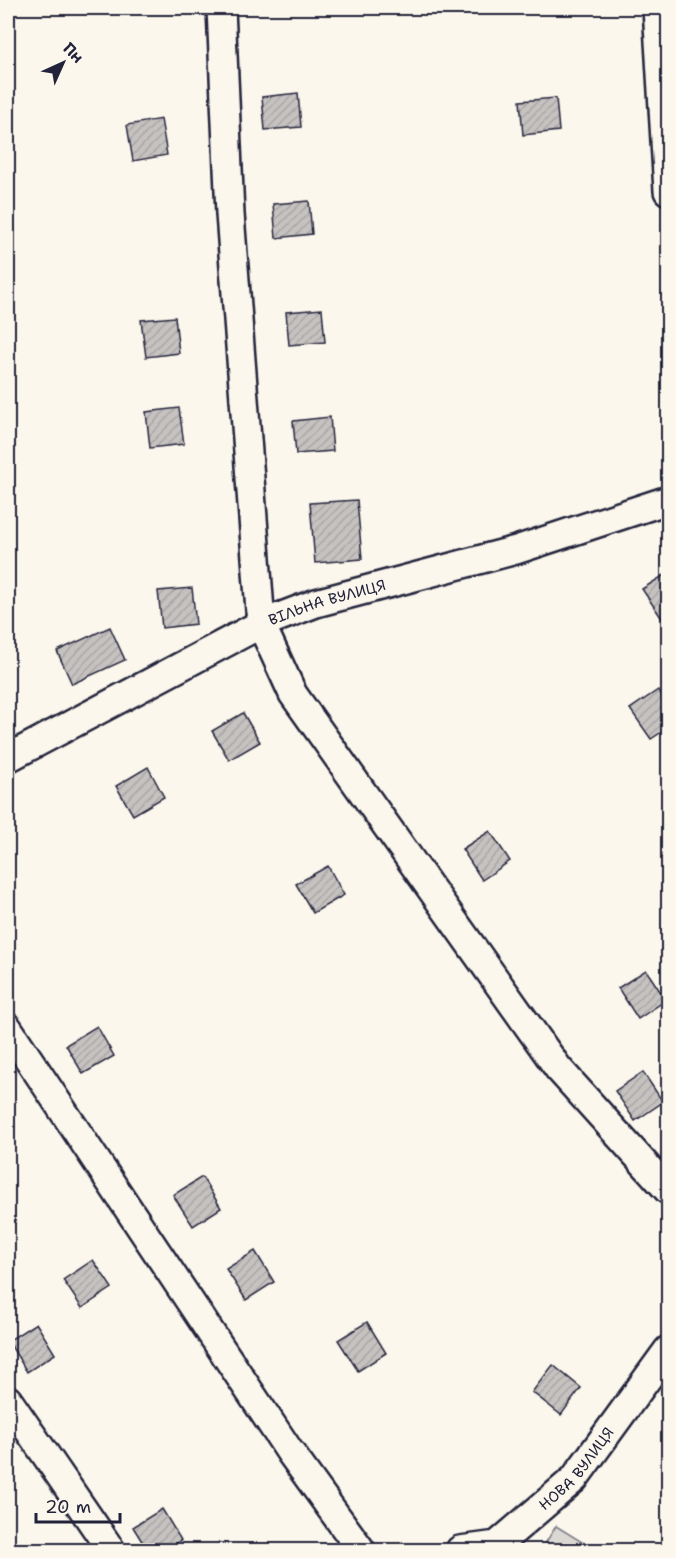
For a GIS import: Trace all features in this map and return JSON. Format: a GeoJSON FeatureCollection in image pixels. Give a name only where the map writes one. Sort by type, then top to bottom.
{"type":"FeatureCollection","features":[{"type":"Feature","properties":{"kind":"street"},"geometry":{"type":"LineString","coordinates":[[221,8],[230,214],[261,624],[293,694],[558,1068],[669,1190]]}},
{"type":"Feature","properties":{"kind":"street"},"geometry":{"type":"LineString","coordinates":[[657,8],[669,190]]}},
{"type":"Feature","properties":{"kind":"street","name":"ВІЛЬНА ВУЛИЦЯ"},"geometry":{"type":"LineString","coordinates":[[8,758],[261,624],[316,603],[516,550],[669,500]]}},
{"type":"Feature","properties":{"kind":"street"},"geometry":{"type":"LineString","coordinates":[[8,1028],[290,1452],[361,1551]]}},
{"type":"Feature","properties":{"kind":"street","name":"НОВА ВУЛИЦЯ"},"geometry":{"type":"LineString","coordinates":[[460,1551],[497,1545],[574,1479],[669,1350]]}},
{"type":"Feature","properties":{"kind":"street"},"geometry":{"type":"LineString","coordinates":[[8,1400],[111,1551]]}},
{"type":"Feature","properties":{"kind":"shaded area"},"geometry":{"type":"Polygon","coordinates":[[[556,1526],[595,1550],[541,1550],[556,1526]]]}},
{"type":"Feature","properties":{"kind":"building"},"geometry":{"type":"Polygon","coordinates":[[[298,93],[301,127],[265,130],[262,97],[298,93]]]}},
{"type":"Feature","properties":{"kind":"building"},"geometry":{"type":"Polygon","coordinates":[[[556,98],[559,131],[523,135],[520,101],[556,98]]]}},
{"type":"Feature","properties":{"kind":"building"},"geometry":{"type":"Polygon","coordinates":[[[161,119],[167,155],[133,161],[127,125],[161,119]]]}},
{"type":"Feature","properties":{"kind":"building"},"geometry":{"type":"Polygon","coordinates":[[[309,201],[312,234],[276,238],[273,204],[309,201]]]}},
{"type":"Feature","properties":{"kind":"building"},"geometry":{"type":"Polygon","coordinates":[[[322,309],[325,342],[289,345],[286,312],[322,309]]]}},
{"type":"Feature","properties":{"kind":"building"},"geometry":{"type":"Polygon","coordinates":[[[175,317],[179,353],[146,357],[141,320],[175,317]]]}},
{"type":"Feature","properties":{"kind":"building"},"geometry":{"type":"Polygon","coordinates":[[[179,408],[184,444],[150,448],[146,412],[179,408]]]}},
{"type":"Feature","properties":{"kind":"building"},"geometry":{"type":"Polygon","coordinates":[[[330,417],[333,451],[296,454],[293,421],[330,417]]]}},
{"type":"Feature","properties":{"kind":"building"},"geometry":{"type":"Polygon","coordinates":[[[357,500],[362,559],[315,563],[310,503],[357,500]]]}},
{"type":"Feature","properties":{"kind":"building"},"geometry":{"type":"Polygon","coordinates":[[[669,572],[669,629],[642,589],[669,572]]]}},
{"type":"Feature","properties":{"kind":"building"},"geometry":{"type":"Polygon","coordinates":[[[192,588],[196,624],[162,628],[158,591],[192,588]]]}},
{"type":"Feature","properties":{"kind":"building"},"geometry":{"type":"Polygon","coordinates":[[[110,627],[125,660],[72,684],[57,651],[110,627]]]}},
{"type":"Feature","properties":{"kind":"building"},"geometry":{"type":"Polygon","coordinates":[[[658,690],[669,705],[669,727],[651,739],[630,709],[658,690]]]}},
{"type":"Feature","properties":{"kind":"building"},"geometry":{"type":"Polygon","coordinates":[[[243,713],[260,742],[229,760],[212,731],[243,713]]]}},
{"type":"Feature","properties":{"kind":"building"},"geometry":{"type":"Polygon","coordinates":[[[148,767],[164,797],[133,815],[116,786],[148,767]]]}},
{"type":"Feature","properties":{"kind":"building"},"geometry":{"type":"Polygon","coordinates":[[[490,831],[510,861],[482,880],[462,849],[490,831]]]}},
{"type":"Feature","properties":{"kind":"building"},"geometry":{"type":"Polygon","coordinates":[[[328,866],[344,895],[313,913],[296,884],[328,866]]]}},
{"type":"Feature","properties":{"kind":"building"},"geometry":{"type":"Polygon","coordinates":[[[646,970],[666,1000],[638,1019],[618,988],[646,970]]]}},
{"type":"Feature","properties":{"kind":"building"},"geometry":{"type":"Polygon","coordinates":[[[97,1026],[114,1056],[83,1074],[66,1045],[97,1026]]]}},
{"type":"Feature","properties":{"kind":"building"},"geometry":{"type":"Polygon","coordinates":[[[643,1072],[663,1102],[635,1121],[615,1091],[643,1072]]]}},
{"type":"Feature","properties":{"kind":"building"},"geometry":{"type":"Polygon","coordinates":[[[202,1177],[221,1208],[193,1226],[173,1195],[202,1177]]]}},
{"type":"Feature","properties":{"kind":"building"},"geometry":{"type":"Polygon","coordinates":[[[255,1251],[274,1282],[246,1300],[226,1269],[255,1251]]]}},
{"type":"Feature","properties":{"kind":"building"},"geometry":{"type":"Polygon","coordinates":[[[93,1260],[112,1288],[82,1308],[63,1280],[93,1260]]]}},
{"type":"Feature","properties":{"kind":"building"},"geometry":{"type":"Polygon","coordinates":[[[367,1322],[386,1353],[358,1371],[338,1340],[367,1322]]]}},
{"type":"Feature","properties":{"kind":"building"},"geometry":{"type":"Polygon","coordinates":[[[36,1323],[55,1354],[27,1372],[8,1341],[36,1323]]]}},
{"type":"Feature","properties":{"kind":"building"},"geometry":{"type":"Polygon","coordinates":[[[553,1365],[581,1388],[561,1415],[532,1392],[553,1365]]]}},
{"type":"Feature","properties":{"kind":"building"},"geometry":{"type":"Polygon","coordinates":[[[162,1509],[181,1540],[165,1551],[148,1551],[133,1527],[162,1509]]]}}]}
